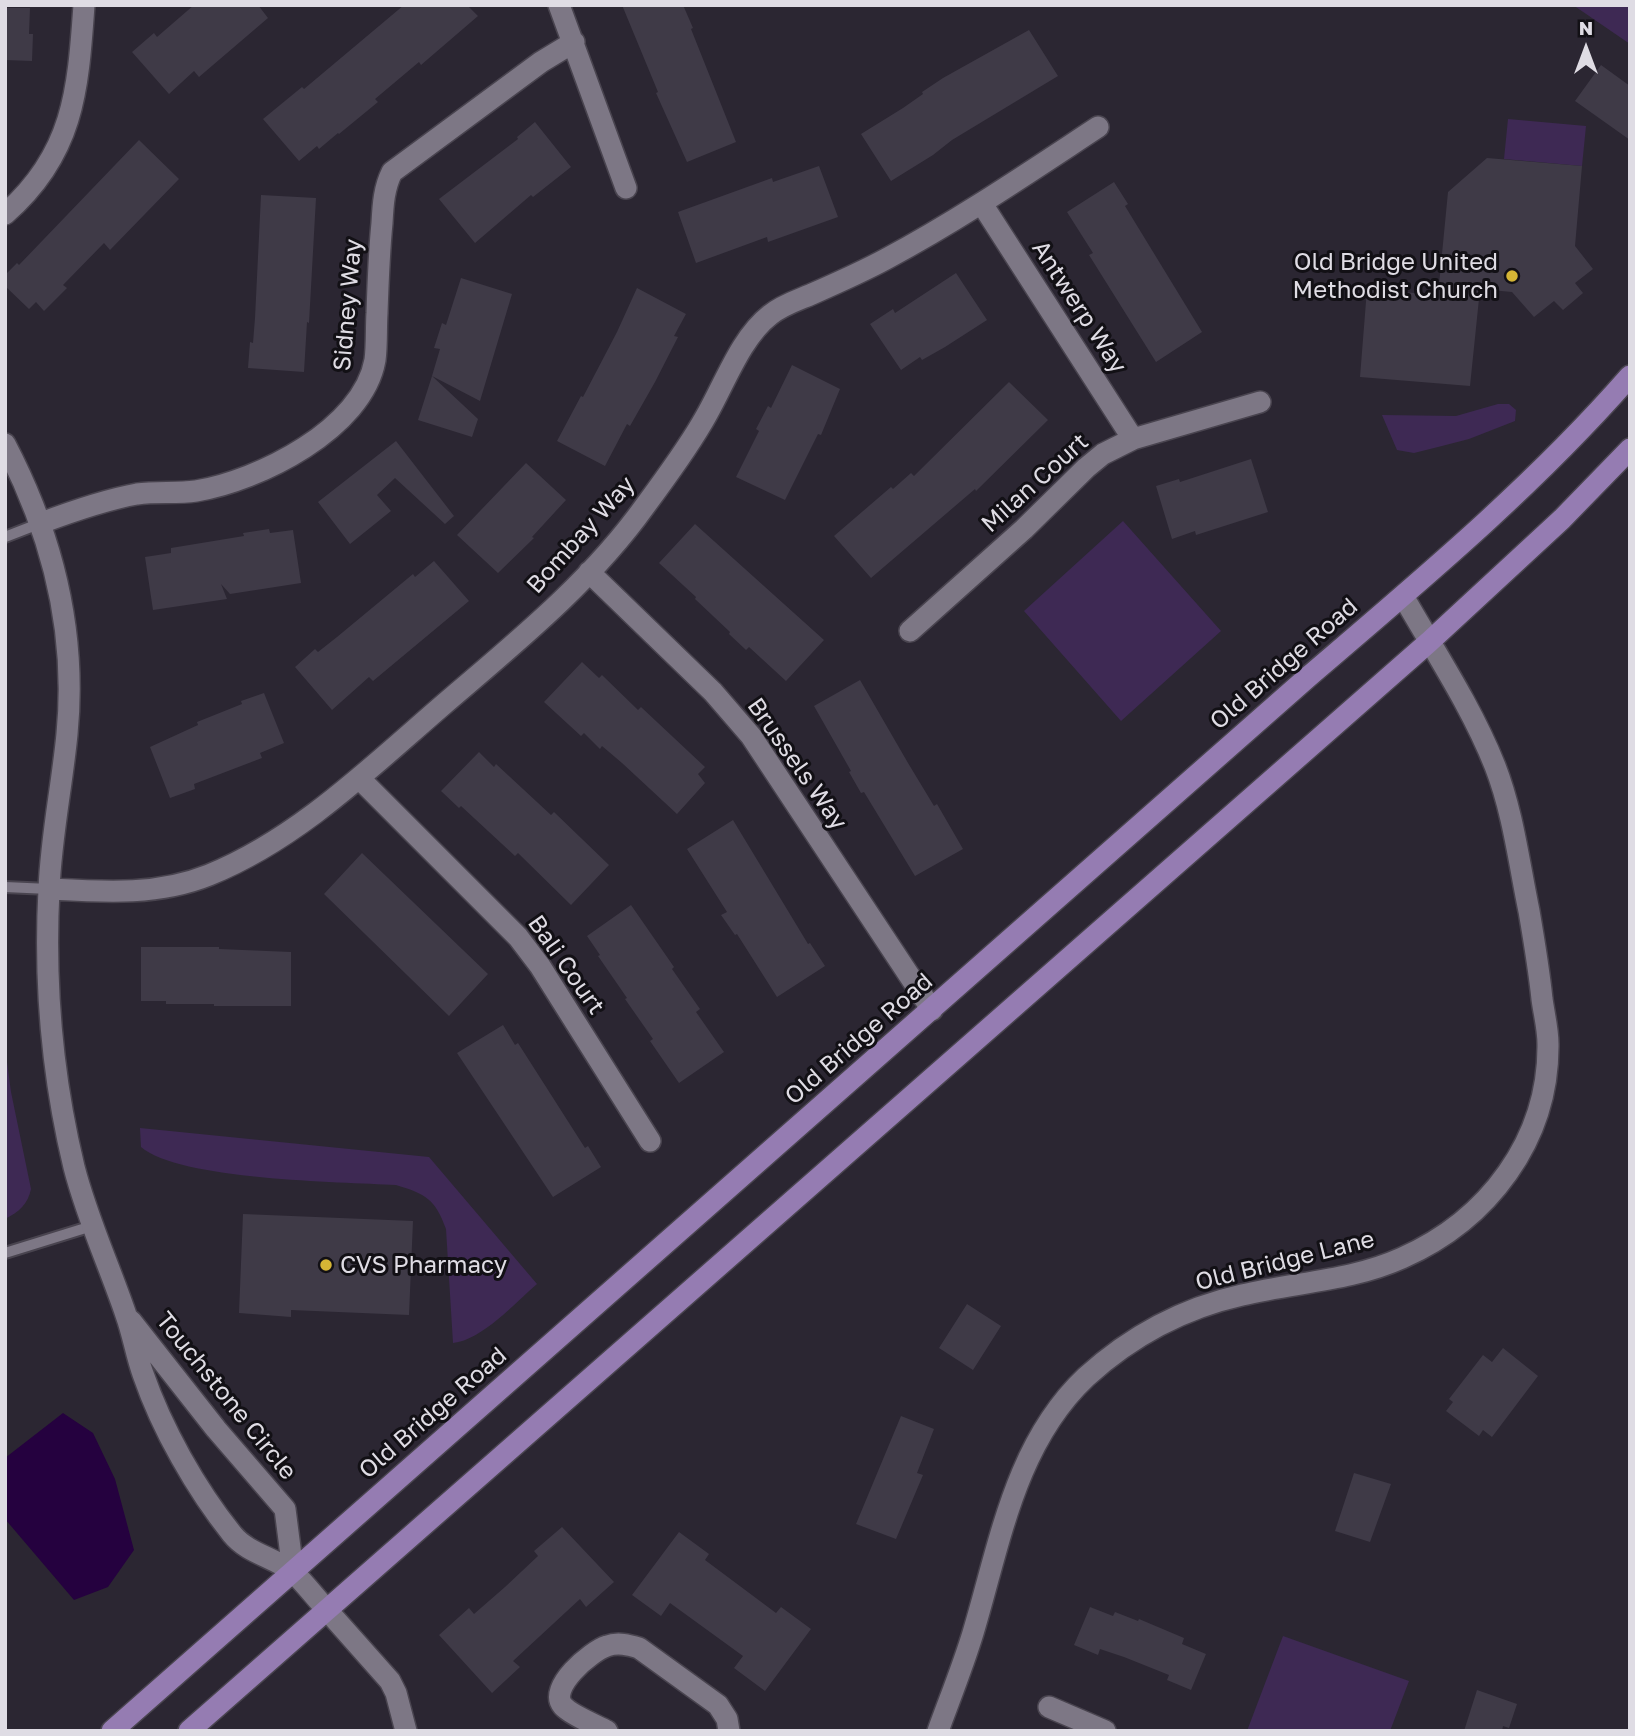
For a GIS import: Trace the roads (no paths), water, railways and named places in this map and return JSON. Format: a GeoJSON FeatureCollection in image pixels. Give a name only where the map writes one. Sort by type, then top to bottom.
{"type":"FeatureCollection","features":[{"type":"Feature","properties":{"kind":"main road","name":"Old Bridge Road"},"geometry":{"type":"LineString","coordinates":[[112,1731],[1465,542],[1596,415],[1630,376]]}},
{"type":"Feature","properties":{"kind":"main road"},"geometry":{"type":"LineString","coordinates":[[189,1731],[1429,642],[1562,519],[1630,449]]}},
{"type":"Feature","properties":{"kind":"street"},"geometry":{"type":"LineString","coordinates":[[5,214],[40,176],[59,144],[70,116],[79,79],[84,5]]}},
{"type":"Feature","properties":{"kind":"street"},"geometry":{"type":"LineString","coordinates":[[559,5],[626,188]]}},
{"type":"Feature","properties":{"kind":"street","name":"Sidney Way"},"geometry":{"type":"LineString","coordinates":[[41,523],[92,504],[139,494],[194,491],[234,482],[271,467],[306,446],[358,402],[369,382],[375,359],[379,253],[385,186],[392,172],[541,62],[573,43]]}},
{"type":"Feature","properties":{"kind":"street","name":"Bombay Way"},"geometry":{"type":"LineString","coordinates":[[49,890],[126,893],[170,886],[205,876],[247,858],[305,819],[359,778],[521,637],[589,572],[637,517],[680,458],[752,332],[772,314],[869,268],[930,235],[1098,127]]}},
{"type":"Feature","properties":{"kind":"street","name":"Antwerp Way"},"geometry":{"type":"LineString","coordinates":[[982,204],[1133,439]]}},
{"type":"Feature","properties":{"kind":"street","name":"Milan Court"},"geometry":{"type":"LineString","coordinates":[[910,631],[1103,454],[1133,439],[1260,402]]}},
{"type":"Feature","properties":{"kind":"street","name":"Touchstone Circle"},"geometry":{"type":"LineString","coordinates":[[5,444],[28,488],[41,523],[54,564],[65,620],[69,677],[67,733],[52,839],[47,956],[49,1021],[59,1096],[75,1169],[92,1226],[127,1316],[142,1373],[159,1416],[230,1532],[244,1547],[293,1571]]}},
{"type":"Feature","properties":{"kind":"street","name":"Brussels Way"},"geometry":{"type":"LineString","coordinates":[[589,572],[713,692],[751,736],[932,1010]]}},
{"type":"Feature","properties":{"kind":"street","name":"Old Bridge Lane"},"geometry":{"type":"LineString","coordinates":[[938,1731],[972,1638],[1014,1492],[1035,1443],[1054,1414],[1085,1379],[1120,1349],[1151,1329],[1193,1309],[1242,1295],[1352,1275],[1402,1258],[1440,1237],[1476,1211],[1499,1187],[1524,1149],[1538,1115],[1547,1066],[1548,1042],[1535,947],[1511,819],[1496,768],[1469,709],[1403,596]]}},
{"type":"Feature","properties":{"kind":"street","name":"Bali Court"},"geometry":{"type":"LineString","coordinates":[[359,778],[518,937],[540,966],[650,1141]]}},
{"type":"Feature","properties":{"kind":"street","name":"Touchstone Circle"},"geometry":{"type":"LineString","coordinates":[[127,1316],[216,1429],[285,1509],[293,1571]]}},
{"type":"Feature","properties":{"kind":"street"},"geometry":{"type":"LineString","coordinates":[[293,1571],[390,1681],[406,1731]]}},
{"type":"Feature","properties":{"kind":"street"},"geometry":{"type":"LineString","coordinates":[[607,1731],[564,1706],[559,1697],[562,1685],[594,1652],[609,1645],[626,1644],[639,1648],[718,1704],[727,1719],[729,1731]]}},
{"type":"Feature","properties":{"kind":"street"},"geometry":{"type":"LineString","coordinates":[[1049,1707],[1105,1731]]}},
{"type":"Feature","properties":{"kind":"lane"},"geometry":{"type":"LineString","coordinates":[[5,537],[41,523]]}},
{"type":"Feature","properties":{"kind":"lane"},"geometry":{"type":"LineString","coordinates":[[5,887],[49,890]]}},
{"type":"Feature","properties":{"kind":"lane"},"geometry":{"type":"LineString","coordinates":[[5,1253],[92,1226]]}},
{"type":"Feature","properties":{"kind":"place","name":"Old Bridge United Methodist Church"},"geometry":{"type":"Point","coordinates":[1512,276]}},
{"type":"Feature","properties":{"kind":"place","name":"CVS Pharmacy"},"geometry":{"type":"Point","coordinates":[326,1265]}}]}
